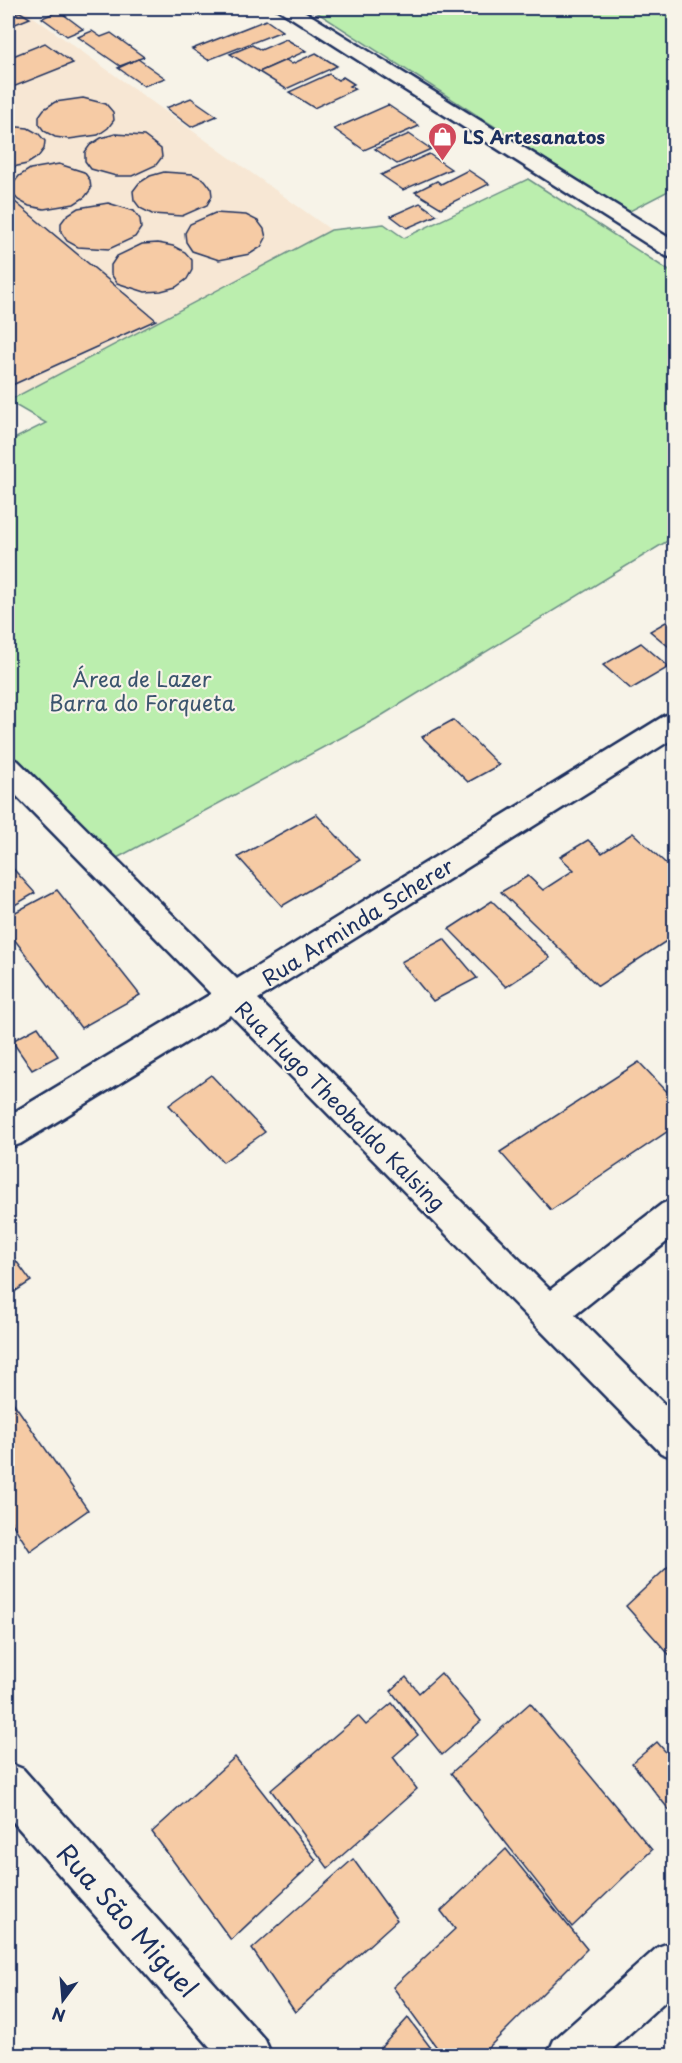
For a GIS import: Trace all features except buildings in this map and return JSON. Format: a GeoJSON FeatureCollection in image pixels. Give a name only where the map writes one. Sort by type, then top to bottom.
{"type":"FeatureCollection","features":[{"type":"Feature","properties":{"kind":"street"},"geometry":{"type":"LineString","coordinates":[[286,8],[675,251]]}},
{"type":"Feature","properties":{"kind":"street","name":"Rua Arminda Scherer"},"geometry":{"type":"LineString","coordinates":[[8,1134],[234,998],[675,724]]}},
{"type":"Feature","properties":{"kind":"street","name":"Rua Hugo Theobaldo Kalsing"},"geometry":{"type":"LineString","coordinates":[[8,769],[675,1440]]}},
{"type":"Feature","properties":{"kind":"street"},"geometry":{"type":"LineString","coordinates":[[549,1313],[675,1215]]}},
{"type":"Feature","properties":{"kind":"street","name":"Rua São Miguel"},"geometry":{"type":"LineString","coordinates":[[8,1784],[249,2055]]}},
{"type":"Feature","properties":{"kind":"street"},"geometry":{"type":"LineString","coordinates":[[570,2055],[675,1963]]}},
{"type":"Feature","properties":{"kind":"shaded area"},"geometry":{"type":"Polygon","coordinates":[[[8,8],[21,8],[331,230],[8,401],[8,8]]]}},
{"type":"Feature","properties":{"kind":"green space"},"geometry":{"type":"Polygon","coordinates":[[[310,8],[674,8],[674,188],[628,212],[310,8]]]}},
{"type":"Feature","properties":{"kind":"green space","name":"Área de Lazer Barra do Forqueta"},"geometry":{"type":"Polygon","coordinates":[[[528,179],[674,274],[674,537],[376,719],[102,866],[8,766],[8,442],[46,423],[8,401],[331,230],[384,224],[404,238],[528,179]]]}},
{"type":"Feature","properties":{"kind":"place","name":"LS Artesanatos"},"geometry":{"type":"Point","coordinates":[442,162]}}]}
